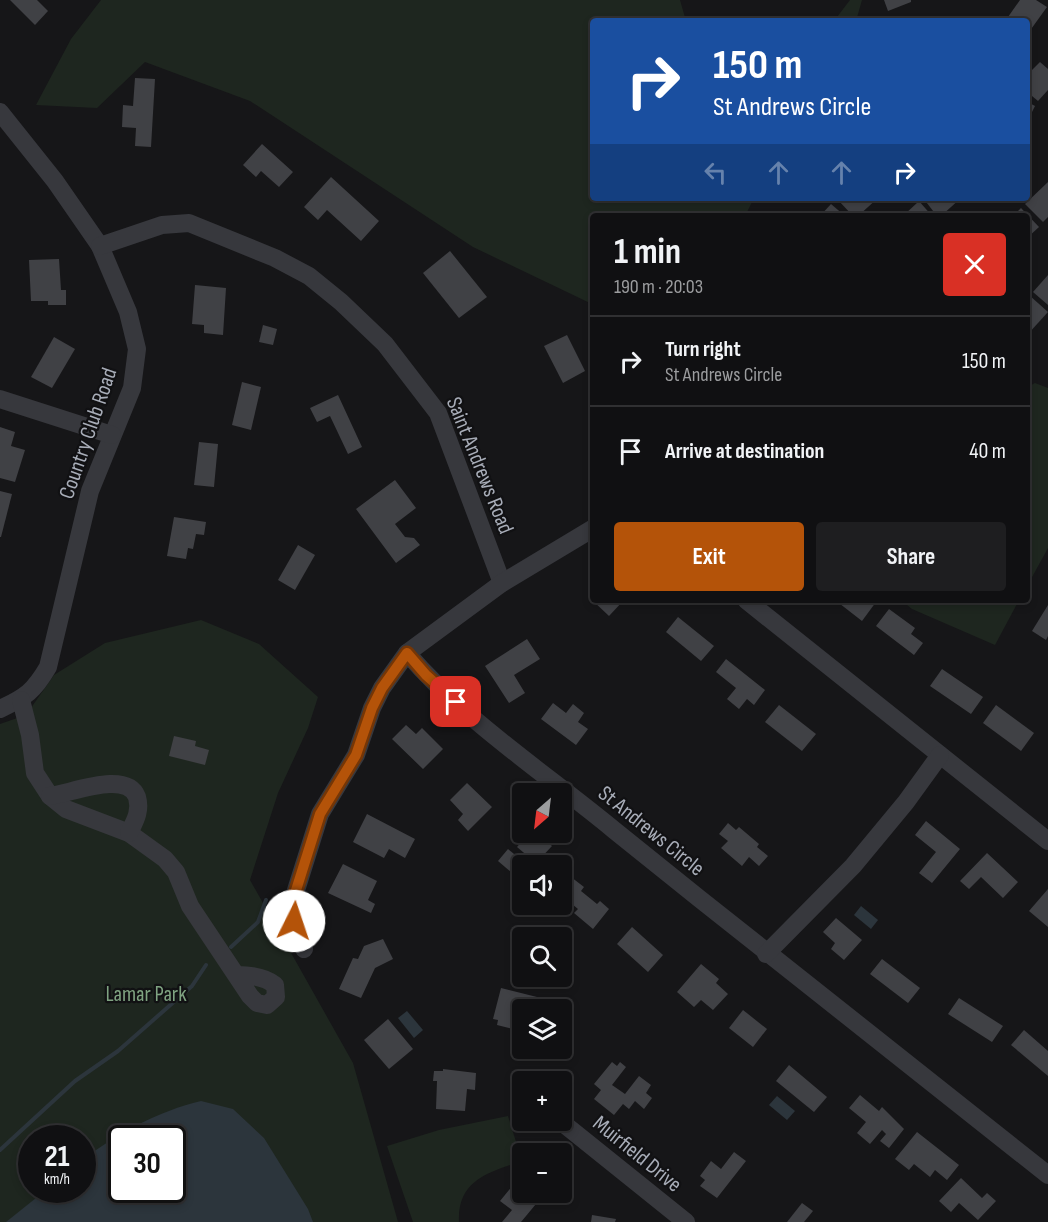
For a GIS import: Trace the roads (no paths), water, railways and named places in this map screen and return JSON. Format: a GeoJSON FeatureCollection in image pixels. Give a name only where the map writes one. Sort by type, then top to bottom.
{"type":"FeatureCollection","features":[{"type":"Feature","properties":{"kind":"street","name":"Country Club Road"},"geometry":{"type":"LineString","coordinates":[[0,112],[55,181],[100,246],[128,312],[137,349],[132,388],[90,491],[48,667],[36,687],[21,700],[0,708]]}},
{"type":"Feature","properties":{"kind":"street","name":"Saint Andrews Road"},"geometry":{"type":"LineString","coordinates":[[100,246],[162,225],[189,223],[275,258],[309,276],[341,302],[385,344],[438,413],[502,583]]}},
{"type":"Feature","properties":{"kind":"street"},"geometry":{"type":"LineString","coordinates":[[0,399],[112,435]]}},
{"type":"Feature","properties":{"kind":"street"},"geometry":{"type":"LineString","coordinates":[[304,949],[294,921],[292,903],[320,814],[356,755],[372,708],[382,688],[407,653],[502,583],[590,531]]}},
{"type":"Feature","properties":{"kind":"street"},"geometry":{"type":"LineString","coordinates":[[750,603],[1048,841]]}},
{"type":"Feature","properties":{"kind":"street","name":"St Andrews Circle"},"geometry":{"type":"LineString","coordinates":[[407,653],[426,675],[476,720],[766,954],[1048,1175]]}},
{"type":"Feature","properties":{"kind":"street"},"geometry":{"type":"LineString","coordinates":[[21,700],[30,735],[35,773],[51,796],[66,809],[129,833],[165,859],[176,872],[190,906],[237,975]]}},
{"type":"Feature","properties":{"kind":"street"},"geometry":{"type":"LineString","coordinates":[[766,954],[853,866],[906,802],[940,755]]}},
{"type":"Feature","properties":{"kind":"street"},"geometry":{"type":"LineString","coordinates":[[51,796],[108,784],[123,784],[131,788],[138,804],[137,816],[129,833]]}},
{"type":"Feature","properties":{"kind":"street","name":"Muirfield Drive"},"geometry":{"type":"LineString","coordinates":[[572,1130],[686,1222]]}},
{"type":"Feature","properties":{"kind":"waterway"},"geometry":{"type":"LineString","coordinates":[[231,947],[258,922],[266,900]]}},
{"type":"Feature","properties":{"kind":"waterway"},"geometry":{"type":"LineString","coordinates":[[0,1150],[75,1081],[118,1051],[192,986],[206,965]]}},
{"type":"Feature","properties":{"kind":"park label","name":"Lamar Park"},"geometry":{"type":"Point","coordinates":[146,993]}}]}
